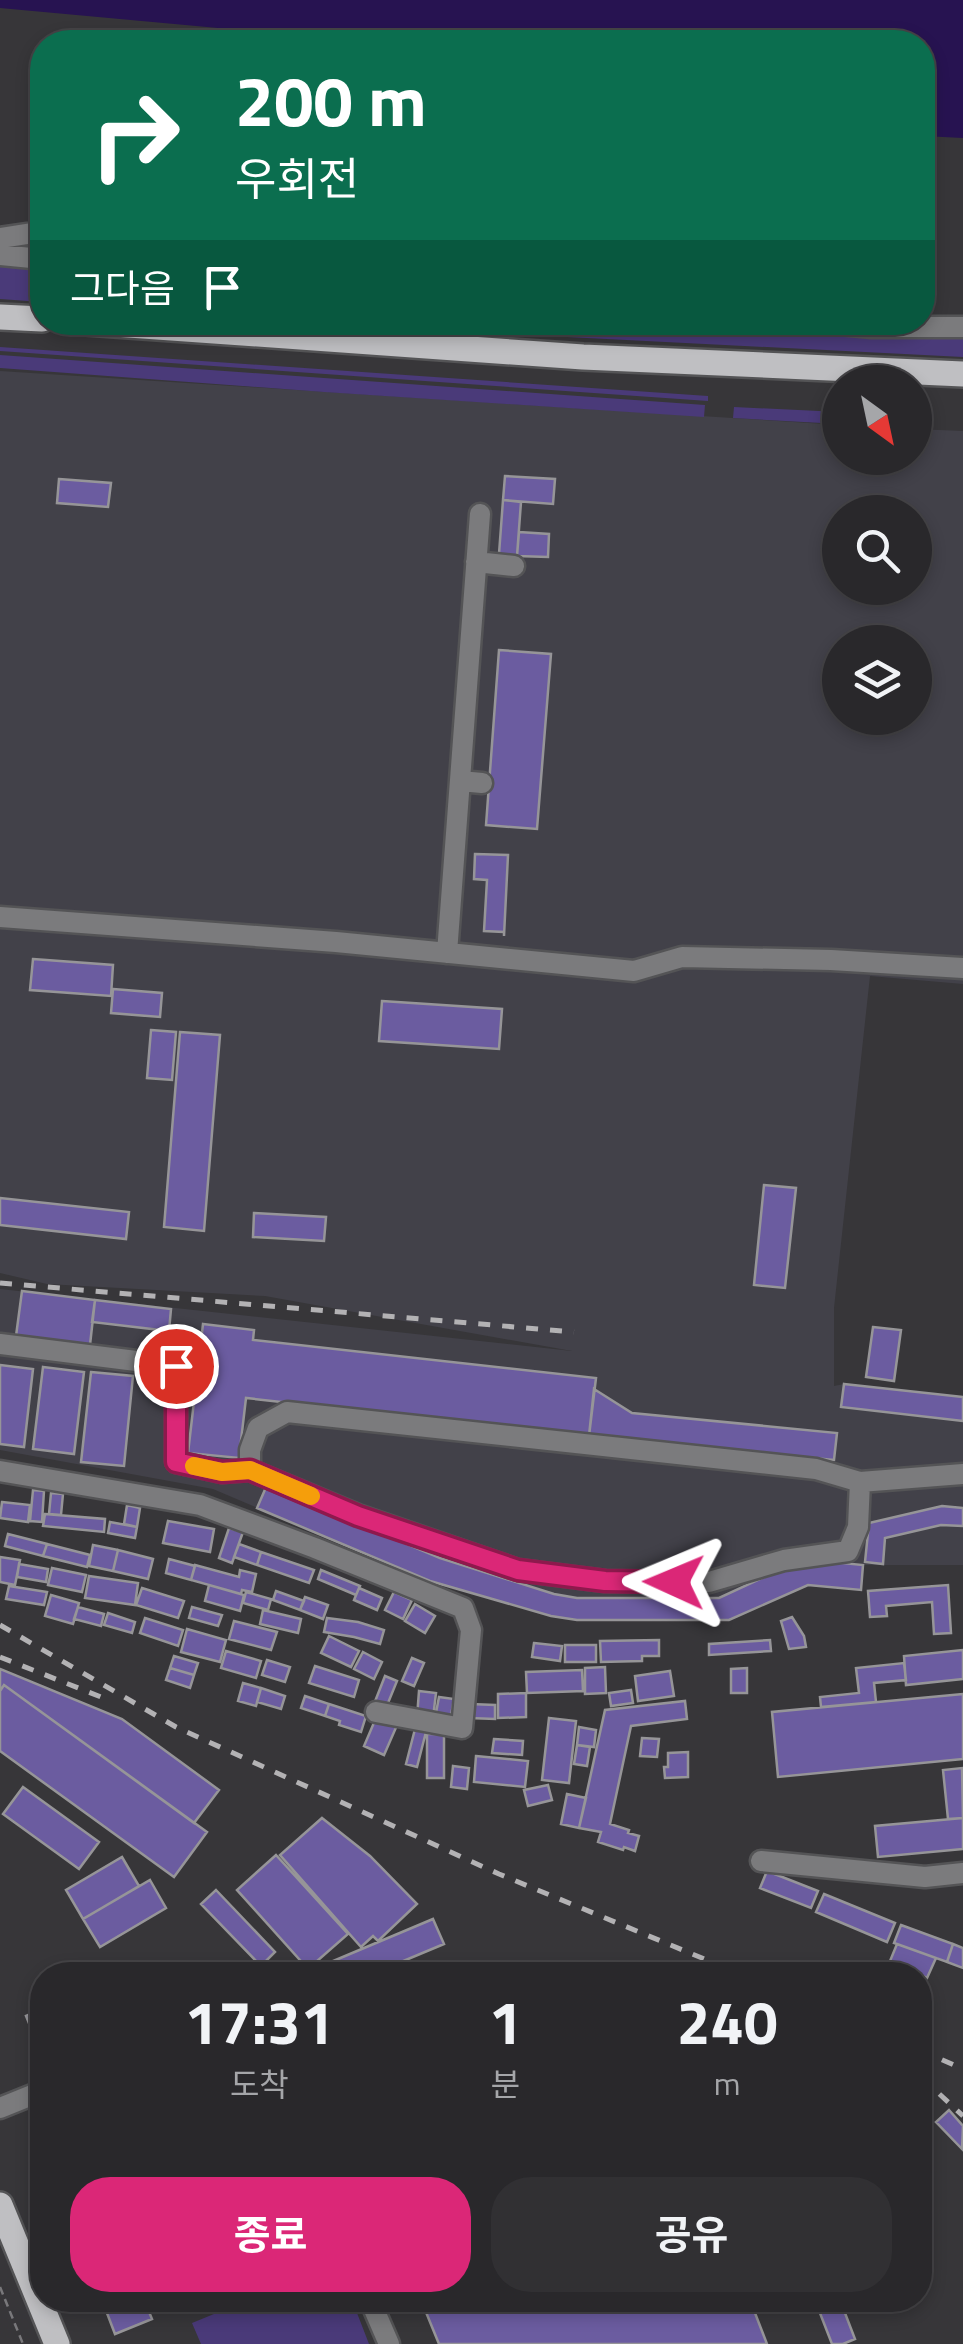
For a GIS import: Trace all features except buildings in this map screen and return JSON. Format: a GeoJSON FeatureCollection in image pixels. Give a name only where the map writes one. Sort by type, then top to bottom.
{"type":"FeatureCollection","features":[{"type":"Feature","properties":{"kind":"main road"},"geometry":{"type":"LineString","coordinates":[[0,316],[30,319]]}},
{"type":"Feature","properties":{"kind":"main road"},"geometry":{"type":"LineString","coordinates":[[271,335],[583,357],[963,374]]}},
{"type":"Feature","properties":{"kind":"main road"},"geometry":{"type":"LineString","coordinates":[[0,2206],[30,2279]]}},
{"type":"Feature","properties":{"kind":"main road"},"geometry":{"type":"LineString","coordinates":[[44,2312],[57,2344]]}},
{"type":"Feature","properties":{"kind":"street"},"geometry":{"type":"LineString","coordinates":[[0,238],[30,233]]}},
{"type":"Feature","properties":{"kind":"street"},"geometry":{"type":"LineString","coordinates":[[0,255],[30,258]]}},
{"type":"Feature","properties":{"kind":"street"},"geometry":{"type":"LineString","coordinates":[[939,328],[963,317]]}},
{"type":"Feature","properties":{"kind":"street"},"geometry":{"type":"LineString","coordinates":[[935,328],[963,328]]}},
{"type":"Feature","properties":{"kind":"street"},"geometry":{"type":"LineString","coordinates":[[448,953],[471,782],[480,514]]}},
{"type":"Feature","properties":{"kind":"street"},"geometry":{"type":"LineString","coordinates":[[476,562],[514,566]]}},
{"type":"Feature","properties":{"kind":"street"},"geometry":{"type":"LineString","coordinates":[[0,917],[336,942],[634,971],[682,957],[963,968]]}},
{"type":"Feature","properties":{"kind":"street"},"geometry":{"type":"LineString","coordinates":[[0,1344],[176,1366],[176,1462],[222,1472],[250,1470],[358,1516],[518,1570],[605,1581],[709,1582],[784,1560],[848,1551],[858,1528],[860,1482]]}},
{"type":"Feature","properties":{"kind":"street"},"geometry":{"type":"LineString","coordinates":[[250,1470],[250,1450],[258,1428],[287,1412],[816,1469],[860,1482],[963,1474]]}},
{"type":"Feature","properties":{"kind":"street"},"geometry":{"type":"LineString","coordinates":[[0,1471],[200,1505],[463,1608],[472,1630],[462,1728],[376,1712]]}},
{"type":"Feature","properties":{"kind":"street"},"geometry":{"type":"LineString","coordinates":[[761,1861],[925,1877],[963,1873]]}},
{"type":"Feature","properties":{"kind":"street"},"geometry":{"type":"LineString","coordinates":[[0,2108],[30,2096]]}},
{"type":"Feature","properties":{"kind":"street"},"geometry":{"type":"LineString","coordinates":[[375,2312],[388,2344]]}},
{"type":"Feature","properties":{"kind":"path"},"geometry":{"type":"LineString","coordinates":[[0,2287],[23,2344]]}},
{"type":"Feature","properties":{"kind":"shaded area"},"geometry":{"type":"Polygon","coordinates":[[[0,0],[963,0],[963,138],[935,137],[935,30],[239,30],[0,8],[0,0]]]}},
{"type":"Feature","properties":{"kind":"shaded area"},"geometry":{"type":"Polygon","coordinates":[[[0,259],[30,263],[30,301],[0,299],[0,259]]]}},
{"type":"Feature","properties":{"kind":"shaded area"},"geometry":{"type":"Polygon","coordinates":[[[528,335],[963,335],[963,357],[528,335]]]}},
{"type":"Feature","properties":{"kind":"shaded area"},"geometry":{"type":"Polygon","coordinates":[[[0,347],[708,396],[708,401],[0,351],[0,347]]]}},
{"type":"Feature","properties":{"kind":"shaded area"},"geometry":{"type":"Polygon","coordinates":[[[0,355],[705,405],[704,417],[324,392],[0,368],[0,355]]]}},
{"type":"Feature","properties":{"kind":"shaded area"},"geometry":{"type":"Polygon","coordinates":[[[0,371],[822,424],[822,475],[932,475],[932,430],[963,431],[963,984],[870,976],[834,1308],[834,1386],[963,1397],[963,1565],[864,1565],[861,1590],[808,1585],[729,1620],[577,1620],[430,1581],[213,1489],[0,1450],[0,1289],[572,1351],[265,1296],[47,1284],[0,1273],[0,371]]]}},
{"type":"Feature","properties":{"kind":"shaded area"},"geometry":{"type":"Polygon","coordinates":[[[734,407],[822,411],[822,423],[733,418],[734,407]]]}},
{"type":"Feature","properties":{"kind":"shaded area"},"geometry":{"type":"Polygon","coordinates":[[[219,2312],[357,2312],[369,2344],[201,2344],[192,2323],[219,2312]]]}},
{"type":"Feature","properties":{"kind":"railway"},"geometry":{"type":"LineString","coordinates":[[0,1283],[574,1332]]}},
{"type":"Feature","properties":{"kind":"railway"},"geometry":{"type":"LineString","coordinates":[[0,1625],[176,1727],[499,1874],[712,1962]]}},
{"type":"Feature","properties":{"kind":"railway"},"geometry":{"type":"LineString","coordinates":[[0,1657],[106,1699]]}},
{"type":"Feature","properties":{"kind":"railway"},"geometry":{"type":"LineString","coordinates":[[932,2055],[963,2069]]}},
{"type":"Feature","properties":{"kind":"railway"},"geometry":{"type":"LineString","coordinates":[[932,2088],[963,2116]]}},
{"type":"Feature","properties":{"kind":"slow traffic"},"geometry":{"type":"LineString","coordinates":[[194,1466],[222,1472],[250,1470],[311,1496]]}},
{"type":"Feature","properties":{"kind":"route"},"geometry":{"type":"LineString","coordinates":[[176,1366],[176,1462],[222,1472],[250,1470],[358,1516],[518,1570],[605,1581],[674,1582]]}}]}
